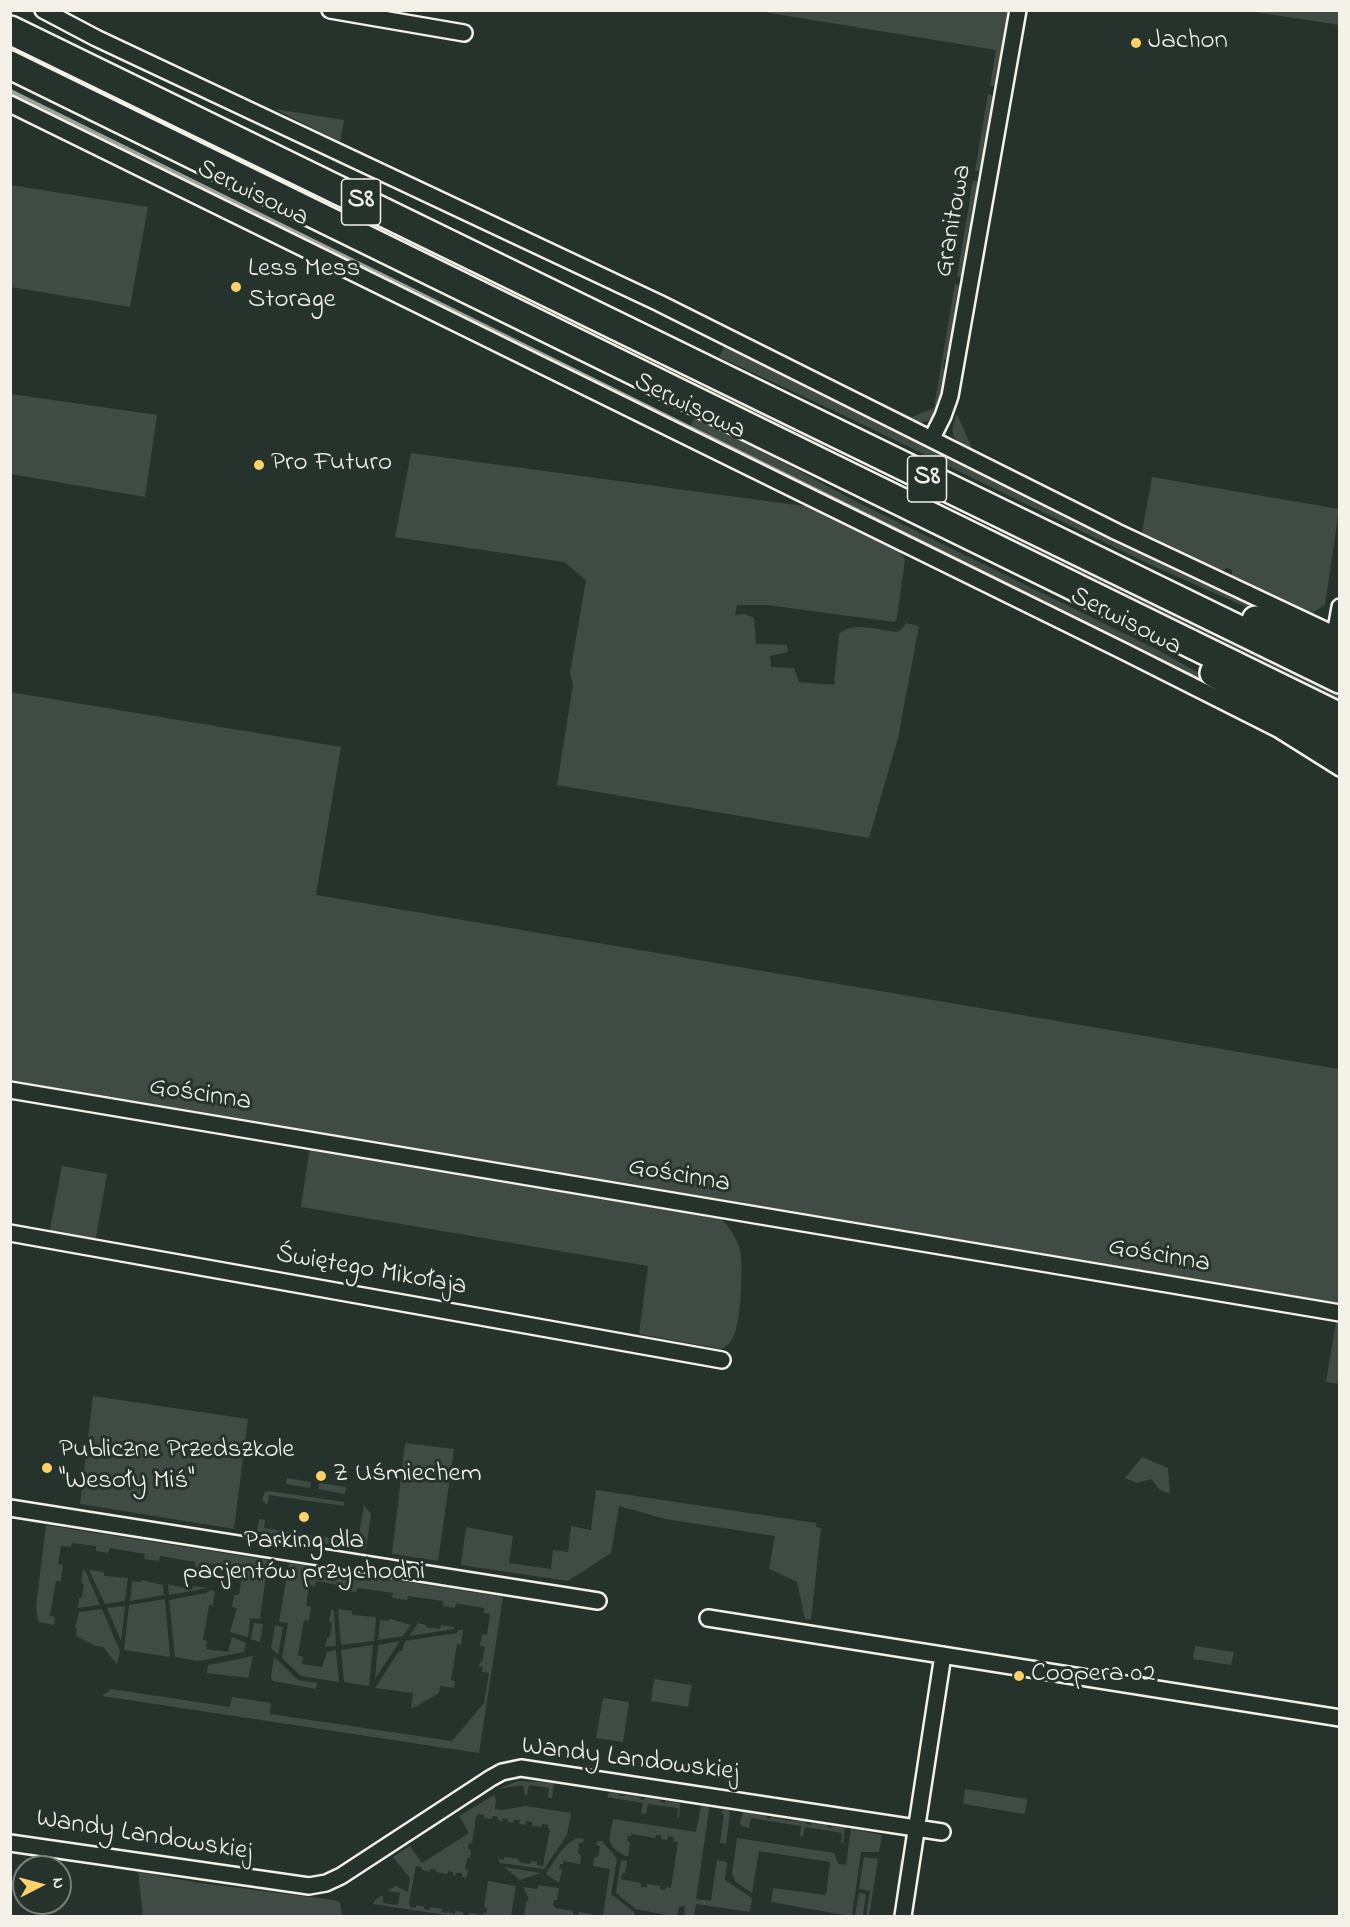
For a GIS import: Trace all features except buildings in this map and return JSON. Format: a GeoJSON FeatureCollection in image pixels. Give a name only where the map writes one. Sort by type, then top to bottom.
{"type":"FeatureCollection","features":[{"type":"Feature","properties":{"kind":"highway","name":"S8"},"geometry":{"type":"LineString","coordinates":[[10,30],[1340,679]]}},
{"type":"Feature","properties":{"kind":"highway","name":"S8"},"geometry":{"type":"LineString","coordinates":[[10,65],[1340,717]]}},
{"type":"Feature","properties":{"kind":"highway"},"geometry":{"type":"LineString","coordinates":[[1143,584],[1247,617],[1338,642]]}},
{"type":"Feature","properties":{"kind":"highway"},"geometry":{"type":"LineString","coordinates":[[1125,611],[1222,679],[1340,745]]}},
{"type":"Feature","properties":{"kind":"street"},"geometry":{"type":"LineString","coordinates":[[43,10],[96,38],[659,303],[1338,642],[1340,607]]}},
{"type":"Feature","properties":{"kind":"street"},"geometry":{"type":"LineString","coordinates":[[330,10],[464,33]]}},
{"type":"Feature","properties":{"kind":"street","name":"Granitowa"},"geometry":{"type":"LineString","coordinates":[[933,438],[950,396],[1018,10]]}},
{"type":"Feature","properties":{"kind":"street","name":"Serwisowa"},"geometry":{"type":"LineString","coordinates":[[10,104],[1115,646],[1278,729],[1340,768]]}},
{"type":"Feature","properties":{"kind":"street","name":"Gościnna"},"geometry":{"type":"LineString","coordinates":[[10,1090],[1340,1313]]}},
{"type":"Feature","properties":{"kind":"street","name":"Świętego Mikołaja"},"geometry":{"type":"LineString","coordinates":[[10,1233],[722,1360]]}},
{"type":"Feature","properties":{"kind":"street"},"geometry":{"type":"LineString","coordinates":[[10,1508],[598,1601]]}},
{"type":"Feature","properties":{"kind":"street"},"geometry":{"type":"LineString","coordinates":[[708,1618],[1340,1718]]}},
{"type":"Feature","properties":{"kind":"street"},"geometry":{"type":"LineString","coordinates":[[903,1917],[943,1655]]}},
{"type":"Feature","properties":{"kind":"street","name":"Wandy Landowskiej"},"geometry":{"type":"LineString","coordinates":[[10,1843],[309,1886],[326,1883],[341,1876],[491,1778],[502,1772],[522,1768],[942,1832]]}},
{"type":"Feature","properties":{"kind":"shaded area"},"geometry":{"type":"Polygon","coordinates":[[[758,11],[1010,11],[998,82],[990,86],[996,50],[758,11]]]}},
{"type":"Feature","properties":{"kind":"shaded area"},"geometry":{"type":"Polygon","coordinates":[[[1249,11],[1339,11],[1339,25],[1249,11]]]}},
{"type":"Feature","properties":{"kind":"shaded area"},"geometry":{"type":"Polygon","coordinates":[[[988,94],[993,96],[994,100],[982,170],[975,171],[988,94]]]}},
{"type":"Feature","properties":{"kind":"shaded area"},"geometry":{"type":"Polygon","coordinates":[[[275,109],[344,120],[340,142],[275,109]]]}},
{"type":"Feature","properties":{"kind":"shaded area"},"geometry":{"type":"Polygon","coordinates":[[[973,180],[978,182],[979,186],[964,275],[957,277],[973,180]]]}},
{"type":"Feature","properties":{"kind":"shaded area"},"geometry":{"type":"Polygon","coordinates":[[[11,185],[148,207],[130,307],[11,287],[11,185]]]}},
{"type":"Feature","properties":{"kind":"shaded area"},"geometry":{"type":"Polygon","coordinates":[[[955,284],[962,288],[950,357],[944,360],[943,368],[947,372],[942,398],[936,413],[923,422],[914,423],[751,343],[751,341],[912,417],[934,408],[955,284]]]}},
{"type":"Feature","properties":{"kind":"shaded area"},"geometry":{"type":"Polygon","coordinates":[[[725,345],[1031,497],[1321,635],[1339,648],[1151,565],[719,357],[725,345]]]}},
{"type":"Feature","properties":{"kind":"shaded area"},"geometry":{"type":"Polygon","coordinates":[[[708,385],[825,442],[822,450],[705,392],[708,385]]]}},
{"type":"Feature","properties":{"kind":"shaded area"},"geometry":{"type":"Polygon","coordinates":[[[11,394],[157,415],[145,497],[11,474],[11,394]]]}},
{"type":"Feature","properties":{"kind":"shaded area"},"geometry":{"type":"Polygon","coordinates":[[[957,414],[971,446],[970,453],[960,448],[953,434],[957,414]]]}},
{"type":"Feature","properties":{"kind":"shaded area"},"geometry":{"type":"Polygon","coordinates":[[[694,418],[759,449],[855,501],[1158,650],[1339,752],[1339,762],[688,432],[694,418]]]}},
{"type":"Feature","properties":{"kind":"shaded area"},"geometry":{"type":"Polygon","coordinates":[[[411,453],[811,507],[896,548],[905,559],[897,618],[894,622],[767,605],[737,605],[735,615],[745,614],[754,618],[756,644],[787,645],[788,652],[770,656],[771,667],[794,668],[799,682],[834,685],[839,634],[844,630],[866,627],[896,632],[906,623],[919,626],[898,738],[869,838],[557,785],[573,685],[570,673],[586,580],[564,562],[395,537],[411,453]]]}},
{"type":"Feature","properties":{"kind":"shaded area"},"geometry":{"type":"Polygon","coordinates":[[[1152,477],[1339,509],[1325,605],[1310,614],[1235,582],[1232,578],[1232,570],[1227,568],[1220,572],[1142,533],[1152,477]]]}},
{"type":"Feature","properties":{"kind":"shaded area"},"geometry":{"type":"Polygon","coordinates":[[[999,527],[1339,696],[1339,703],[995,535],[999,527]]]}},
{"type":"Feature","properties":{"kind":"shaded area"},"geometry":{"type":"Polygon","coordinates":[[[10,692],[341,747],[316,895],[1339,1069],[1339,1303],[11,1084],[10,692]]]}},
{"type":"Feature","properties":{"kind":"shaded area"},"geometry":{"type":"Polygon","coordinates":[[[310,1146],[717,1215],[732,1233],[741,1254],[740,1304],[734,1335],[722,1349],[639,1334],[648,1266],[301,1207],[310,1146]]]}},
{"type":"Feature","properties":{"kind":"shaded area"},"geometry":{"type":"Polygon","coordinates":[[[62,1166],[107,1174],[95,1243],[49,1234],[62,1166]]]}},
{"type":"Feature","properties":{"kind":"shaded area"},"geometry":{"type":"Polygon","coordinates":[[[1336,1322],[1339,1322],[1339,1384],[1326,1382],[1336,1322]]]}},
{"type":"Feature","properties":{"kind":"shaded area"},"geometry":{"type":"Polygon","coordinates":[[[93,1396],[248,1419],[234,1529],[80,1504],[93,1396]]]}},
{"type":"Feature","properties":{"kind":"shaded area"},"geometry":{"type":"Polygon","coordinates":[[[405,1443],[454,1449],[438,1561],[392,1554],[405,1443]]]}},
{"type":"Feature","properties":{"kind":"shaded area"},"geometry":{"type":"Polygon","coordinates":[[[1142,1457],[1168,1468],[1170,1494],[1160,1490],[1151,1479],[1137,1483],[1125,1478],[1142,1457]]]}},
{"type":"Feature","properties":{"kind":"shaded area"},"geometry":{"type":"Polygon","coordinates":[[[287,1478],[311,1482],[310,1488],[286,1484],[287,1478]]]}},
{"type":"Feature","properties":{"kind":"shaded area"},"geometry":{"type":"Polygon","coordinates":[[[319,1483],[346,1487],[345,1494],[318,1489],[319,1483]]]}},
{"type":"Feature","properties":{"kind":"shaded area"},"geometry":{"type":"Polygon","coordinates":[[[596,1490],[816,1523],[816,1527],[821,1528],[811,1620],[805,1619],[797,1582],[769,1569],[775,1536],[665,1519],[619,1506],[611,1553],[568,1581],[461,1565],[466,1527],[513,1536],[509,1563],[551,1569],[553,1550],[568,1552],[571,1526],[591,1530],[596,1490]]]}},
{"type":"Feature","properties":{"kind":"shaded area"},"geometry":{"type":"Polygon","coordinates":[[[265,1492],[344,1502],[344,1506],[269,1495],[267,1505],[262,1500],[265,1492]]]}},
{"type":"Feature","properties":{"kind":"shaded area"},"geometry":{"type":"Polygon","coordinates":[[[364,1505],[371,1514],[366,1549],[357,1548],[364,1505]]]}},
{"type":"Feature","properties":{"kind":"shaded area"},"geometry":{"type":"Polygon","coordinates":[[[259,1519],[265,1520],[264,1528],[339,1539],[338,1546],[257,1532],[259,1519]]]}},
{"type":"Feature","properties":{"kind":"shaded area"},"geometry":{"type":"Polygon","coordinates":[[[46,1525],[268,1560],[260,1619],[250,1618],[248,1637],[230,1632],[237,1608],[232,1607],[234,1595],[239,1595],[242,1575],[236,1573],[236,1568],[208,1564],[207,1569],[195,1567],[195,1562],[160,1556],[159,1561],[144,1559],[145,1554],[110,1548],[108,1553],[96,1551],[96,1546],[72,1543],[71,1547],[61,1546],[58,1564],[63,1565],[61,1581],[56,1581],[50,1616],[55,1617],[54,1625],[38,1622],[36,1606],[46,1525]]]}},
{"type":"Feature","properties":{"kind":"shaded area"},"geometry":{"type":"Polygon","coordinates":[[[289,1563],[503,1597],[479,1753],[102,1696],[111,1689],[230,1707],[232,1697],[271,1703],[270,1714],[452,1741],[484,1703],[489,1673],[482,1672],[483,1667],[479,1666],[485,1647],[480,1646],[482,1634],[487,1635],[490,1614],[484,1613],[484,1608],[456,1603],[455,1608],[443,1606],[443,1601],[408,1596],[407,1600],[392,1598],[393,1593],[357,1588],[356,1592],[344,1591],[344,1586],[316,1581],[315,1586],[309,1585],[306,1606],[311,1607],[309,1621],[304,1620],[298,1655],[303,1657],[302,1664],[322,1667],[327,1652],[336,1650],[339,1682],[301,1676],[282,1658],[288,1623],[279,1622],[289,1563]]]}},
{"type":"Feature","properties":{"kind":"shaded area"},"geometry":{"type":"Polygon","coordinates":[[[83,1570],[100,1605],[78,1608],[84,1584],[81,1583],[83,1570]]]}},
{"type":"Feature","properties":{"kind":"shaded area"},"geometry":{"type":"Polygon","coordinates":[[[89,1570],[104,1572],[104,1576],[128,1578],[125,1601],[105,1604],[89,1570]]]}},
{"type":"Feature","properties":{"kind":"shaded area"},"geometry":{"type":"Polygon","coordinates":[[[142,1580],[163,1585],[164,1595],[130,1601],[132,1581],[141,1582],[142,1580]]]}},
{"type":"Feature","properties":{"kind":"shaded area"},"geometry":{"type":"Polygon","coordinates":[[[168,1584],[192,1590],[193,1586],[208,1588],[169,1595],[168,1584]]]}},
{"type":"Feature","properties":{"kind":"shaded area"},"geometry":{"type":"Polygon","coordinates":[[[215,1591],[213,1605],[209,1605],[203,1640],[207,1641],[206,1649],[228,1652],[232,1637],[246,1643],[244,1652],[198,1661],[175,1657],[169,1600],[215,1591]]]}},
{"type":"Feature","properties":{"kind":"shaded area"},"geometry":{"type":"Polygon","coordinates":[[[165,1599],[170,1657],[124,1650],[129,1605],[165,1599]]]}},
{"type":"Feature","properties":{"kind":"shaded area"},"geometry":{"type":"Polygon","coordinates":[[[125,1606],[121,1641],[107,1608],[125,1606]]]}},
{"type":"Feature","properties":{"kind":"shaded area"},"geometry":{"type":"Polygon","coordinates":[[[102,1609],[120,1651],[117,1664],[103,1647],[76,1636],[77,1629],[75,1628],[79,1612],[102,1609]]]}},
{"type":"Feature","properties":{"kind":"shaded area"},"geometry":{"type":"Polygon","coordinates":[[[338,1609],[352,1611],[352,1615],[376,1617],[374,1641],[341,1645],[338,1609]]]}},
{"type":"Feature","properties":{"kind":"shaded area"},"geometry":{"type":"Polygon","coordinates":[[[331,1610],[334,1610],[336,1646],[325,1647],[327,1638],[330,1637],[331,1610]]]}},
{"type":"Feature","properties":{"kind":"shaded area"},"geometry":{"type":"Polygon","coordinates":[[[390,1619],[411,1625],[403,1636],[378,1640],[380,1620],[389,1621],[390,1619]]]}},
{"type":"Feature","properties":{"kind":"shaded area"},"geometry":{"type":"Polygon","coordinates":[[[254,1623],[263,1624],[260,1642],[251,1639],[254,1623]]]}},
{"type":"Feature","properties":{"kind":"shaded area"},"geometry":{"type":"Polygon","coordinates":[[[418,1623],[426,1627],[440,1629],[441,1625],[454,1627],[454,1629],[409,1636],[418,1623]]]}},
{"type":"Feature","properties":{"kind":"shaded area"},"geometry":{"type":"Polygon","coordinates":[[[275,1625],[283,1627],[278,1655],[271,1648],[275,1625]]]}},
{"type":"Feature","properties":{"kind":"shaded area"},"geometry":{"type":"Polygon","coordinates":[[[458,1630],[463,1630],[461,1645],[457,1644],[451,1680],[455,1681],[454,1688],[440,1686],[439,1693],[411,1708],[413,1693],[375,1688],[399,1651],[402,1651],[405,1641],[457,1633],[458,1630]]]}},
{"type":"Feature","properties":{"kind":"shaded area"},"geometry":{"type":"Polygon","coordinates":[[[400,1641],[375,1679],[378,1645],[400,1641]]]}},
{"type":"Feature","properties":{"kind":"shaded area"},"geometry":{"type":"Polygon","coordinates":[[[373,1645],[369,1686],[344,1682],[341,1650],[373,1645]]]}},
{"type":"Feature","properties":{"kind":"shaded area"},"geometry":{"type":"Polygon","coordinates":[[[1195,1646],[1234,1652],[1231,1665],[1193,1659],[1195,1646]]]}},
{"type":"Feature","properties":{"kind":"shaded area"},"geometry":{"type":"Polygon","coordinates":[[[253,1656],[248,1678],[207,1673],[208,1665],[253,1656]]]}},
{"type":"Feature","properties":{"kind":"shaded area"},"geometry":{"type":"Polygon","coordinates":[[[274,1657],[298,1680],[317,1683],[316,1689],[273,1681],[271,1677],[274,1657]]]}},
{"type":"Feature","properties":{"kind":"shaded area"},"geometry":{"type":"Polygon","coordinates":[[[654,1679],[692,1685],[688,1707],[651,1701],[654,1679]]]}},
{"type":"Feature","properties":{"kind":"shaded area"},"geometry":{"type":"Polygon","coordinates":[[[603,1698],[629,1702],[623,1742],[596,1738],[603,1698]]]}},
{"type":"Feature","properties":{"kind":"shaded area"},"geometry":{"type":"Polygon","coordinates":[[[518,1781],[554,1783],[552,1798],[548,1798],[549,1788],[529,1785],[527,1795],[525,1795],[523,1785],[498,1789],[518,1781]]]}},
{"type":"Feature","properties":{"kind":"shaded area"},"geometry":{"type":"Polygon","coordinates":[[[965,1789],[1027,1799],[1025,1814],[963,1804],[965,1789]]]}},
{"type":"Feature","properties":{"kind":"shaded area"},"geometry":{"type":"Polygon","coordinates":[[[610,1792],[619,1794],[619,1796],[640,1797],[639,1799],[644,1800],[645,1798],[665,1803],[665,1801],[680,1803],[679,1817],[677,1818],[678,1808],[648,1804],[646,1814],[641,1813],[643,1803],[607,1797],[610,1792]]]}},
{"type":"Feature","properties":{"kind":"shaded area"},"geometry":{"type":"Polygon","coordinates":[[[494,1795],[495,1809],[526,1806],[571,1813],[567,1835],[544,1869],[500,1863],[497,1855],[504,1860],[504,1857],[519,1859],[519,1862],[530,1864],[531,1861],[537,1862],[537,1865],[543,1866],[550,1829],[548,1825],[532,1826],[532,1822],[526,1821],[526,1825],[519,1824],[520,1820],[514,1819],[513,1823],[508,1822],[508,1819],[503,1818],[502,1821],[493,1816],[492,1819],[484,1818],[484,1815],[478,1814],[472,1843],[469,1843],[470,1858],[467,1858],[465,1869],[468,1870],[467,1877],[462,1877],[462,1873],[456,1873],[455,1876],[453,1872],[448,1871],[447,1874],[430,1869],[430,1872],[416,1866],[410,1907],[424,1906],[424,1909],[430,1910],[430,1907],[442,1909],[442,1912],[447,1913],[448,1910],[449,1913],[455,1914],[455,1911],[463,1912],[463,1915],[468,1916],[453,1916],[373,1904],[376,1899],[383,1896],[383,1903],[398,1905],[400,1893],[387,1891],[396,1886],[408,1892],[410,1878],[393,1857],[410,1846],[422,1863],[469,1833],[459,1816],[494,1795]]]}},
{"type":"Feature","properties":{"kind":"shaded area"},"geometry":{"type":"Polygon","coordinates":[[[701,1806],[709,1807],[709,1810],[696,1899],[711,1901],[717,1860],[727,1862],[725,1880],[752,1898],[750,1912],[696,1904],[694,1916],[684,1916],[685,1906],[679,1907],[677,1916],[636,1909],[616,1893],[621,1860],[627,1861],[625,1873],[622,1873],[621,1879],[641,1883],[641,1887],[647,1887],[647,1884],[660,1886],[660,1889],[665,1890],[666,1887],[671,1888],[678,1842],[673,1841],[674,1837],[668,1836],[667,1840],[661,1839],[661,1835],[656,1835],[655,1838],[631,1834],[627,1841],[630,1842],[628,1856],[625,1856],[614,1848],[610,1841],[613,1819],[696,1832],[701,1806]]]}},
{"type":"Feature","properties":{"kind":"shaded area"},"geometry":{"type":"Polygon","coordinates":[[[723,1809],[729,1810],[730,1813],[726,1844],[720,1843],[723,1809]]]}},
{"type":"Feature","properties":{"kind":"shaded area"},"geometry":{"type":"Polygon","coordinates":[[[743,1812],[766,1816],[766,1818],[845,1828],[843,1843],[841,1843],[842,1833],[805,1827],[803,1837],[800,1836],[801,1826],[751,1818],[749,1828],[742,1826],[740,1823],[743,1812]]]}},
{"type":"Feature","properties":{"kind":"shaded area"},"geometry":{"type":"Polygon","coordinates":[[[851,1829],[882,1835],[879,1852],[861,1852],[852,1915],[850,1916],[771,1902],[773,1888],[826,1895],[830,1862],[759,1851],[752,1893],[736,1882],[732,1874],[737,1838],[834,1853],[838,1864],[846,1865],[851,1829]]]}},
{"type":"Feature","properties":{"kind":"shaded area"},"geometry":{"type":"Polygon","coordinates":[[[578,1838],[584,1839],[583,1843],[579,1843],[580,1864],[563,1861],[559,1869],[562,1870],[559,1883],[546,1874],[564,1848],[578,1838]]]}},
{"type":"Feature","properties":{"kind":"shaded area"},"geometry":{"type":"Polygon","coordinates":[[[597,1841],[602,1841],[617,1859],[611,1894],[634,1912],[635,1916],[598,1916],[603,1915],[610,1869],[593,1866],[594,1857],[598,1857],[600,1846],[596,1845],[597,1841]]]}},
{"type":"Feature","properties":{"kind":"shaded area"},"geometry":{"type":"Polygon","coordinates":[[[864,1857],[878,1859],[869,1916],[866,1916],[870,1891],[859,1889],[864,1857]]]}},
{"type":"Feature","properties":{"kind":"shaded area"},"geometry":{"type":"Polygon","coordinates":[[[902,1858],[906,1859],[896,1916],[894,1913],[902,1858]]]}},
{"type":"Feature","properties":{"kind":"shaded area"},"geometry":{"type":"Polygon","coordinates":[[[504,1867],[540,1873],[520,1880],[504,1867]]]}},
{"type":"Feature","properties":{"kind":"shaded area"},"geometry":{"type":"Polygon","coordinates":[[[138,1872],[199,1883],[334,1900],[340,1902],[342,1916],[143,1916],[138,1872]]]}},
{"type":"Feature","properties":{"kind":"shaded area"},"geometry":{"type":"Polygon","coordinates":[[[488,1881],[516,1886],[511,1916],[468,1916],[469,1913],[483,1915],[486,1913],[487,1908],[484,1907],[488,1881]]]}},
{"type":"Feature","properties":{"kind":"shaded area"},"geometry":{"type":"Polygon","coordinates":[[[538,1885],[559,1888],[557,1900],[554,1900],[553,1905],[556,1908],[573,1911],[573,1914],[578,1915],[579,1912],[592,1914],[591,1916],[524,1916],[526,1902],[529,1900],[523,1887],[537,1889],[538,1885]]]}},
{"type":"Feature","properties":{"kind":"shaded area"},"geometry":{"type":"Polygon","coordinates":[[[859,1893],[866,1894],[863,1916],[855,1915],[859,1893]]]}},
{"type":"Feature","properties":{"kind":"waterway"},"geometry":{"type":"LineString","coordinates":[[10,91],[1195,678]]}},
{"type":"Feature","properties":{"kind":"place","name":"Jachon"},"geometry":{"type":"Point","coordinates":[1136,43]}},
{"type":"Feature","properties":{"kind":"place","name":"Less Mess Storage"},"geometry":{"type":"Point","coordinates":[236,287]}},
{"type":"Feature","properties":{"kind":"place","name":"Pro Futuro"},"geometry":{"type":"Point","coordinates":[259,465]}},
{"type":"Feature","properties":{"kind":"place","name":"Publiczne Przedszkole \"Wesoły Miś\""},"geometry":{"type":"Point","coordinates":[47,1468]}},
{"type":"Feature","properties":{"kind":"place","name":"Z Uśmiechem"},"geometry":{"type":"Point","coordinates":[321,1476]}},
{"type":"Feature","properties":{"kind":"place","name":"Parking dla pacjentów przychodni"},"geometry":{"type":"Point","coordinates":[304,1517]}},
{"type":"Feature","properties":{"kind":"place","name":"Coopera 02"},"geometry":{"type":"Point","coordinates":[1019,1676]}}]}
